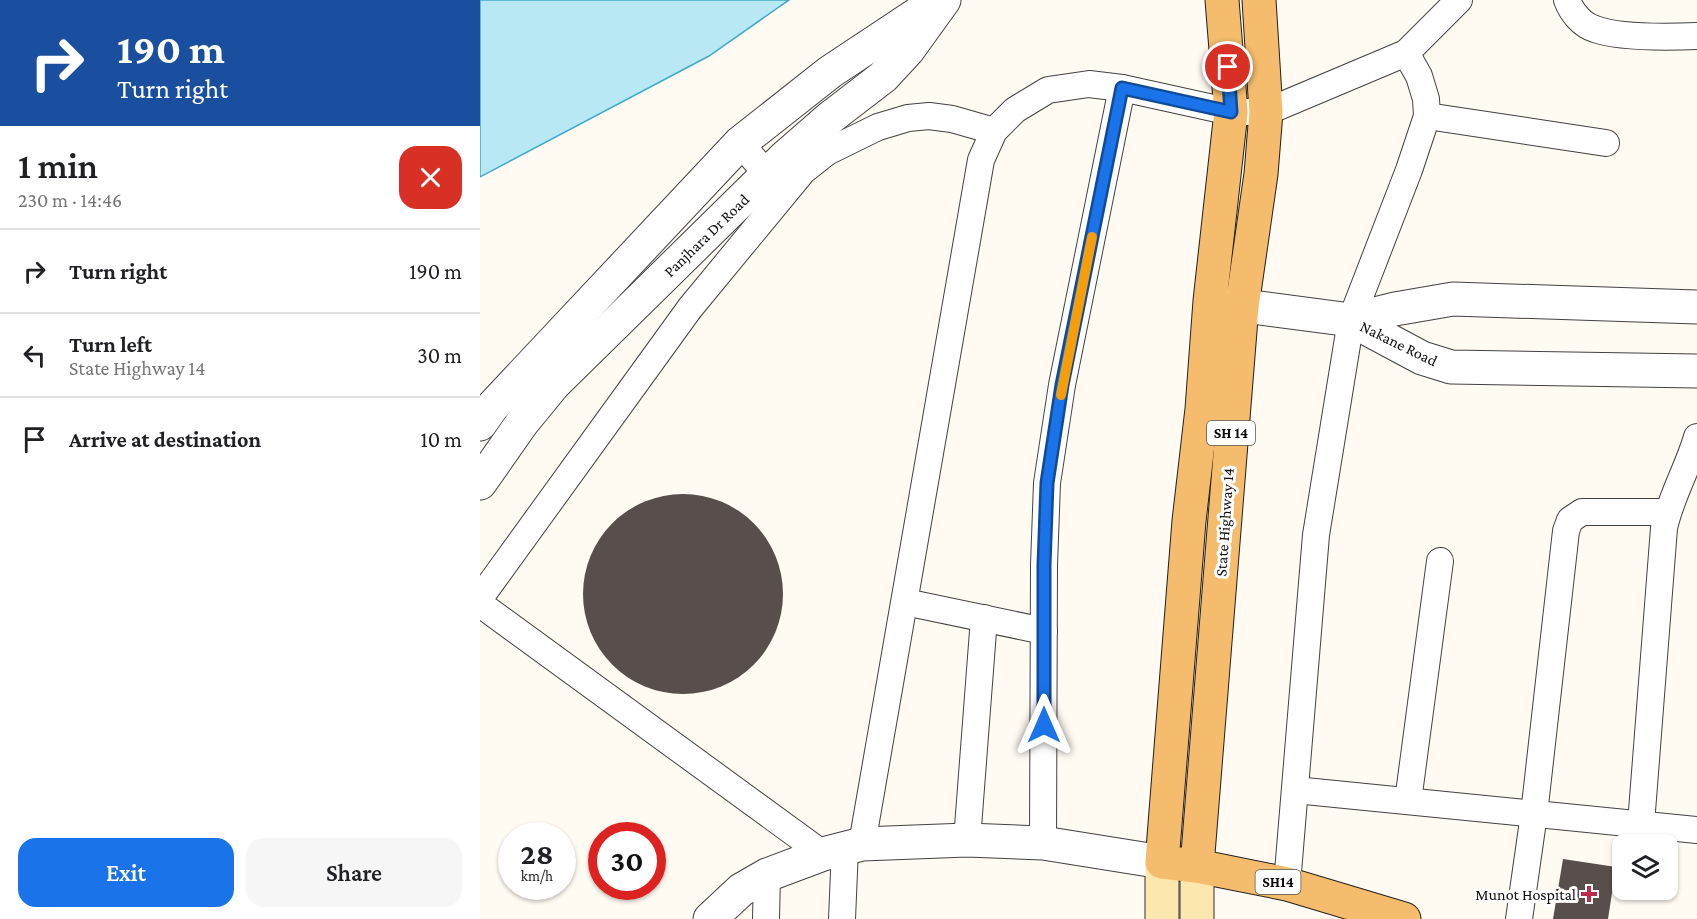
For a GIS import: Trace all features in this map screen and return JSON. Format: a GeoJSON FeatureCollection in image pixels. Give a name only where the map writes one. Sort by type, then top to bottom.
{"type":"FeatureCollection","features":[{"type":"Feature","properties":{"kind":"main road","name":"State Highway 14"},"geometry":{"type":"LineString","coordinates":[[1163,855],[1189,521],[1202,409],[1209,301],[1231,112],[1222,0]]}},
{"type":"Feature","properties":{"kind":"main road","name":"State Highway 14"},"geometry":{"type":"LineString","coordinates":[[1197,866],[1242,306],[1261,174],[1266,112],[1259,0]]}},
{"type":"Feature","properties":{"kind":"main road","name":"SH14"},"geometry":{"type":"LineString","coordinates":[[1163,855],[1197,866],[1287,884],[1404,919]]}},
{"type":"Feature","properties":{"kind":"main road"},"geometry":{"type":"LineString","coordinates":[[1162,919],[1163,855]]}},
{"type":"Feature","properties":{"kind":"main road"},"geometry":{"type":"LineString","coordinates":[[1197,866],[1197,919]]}},
{"type":"Feature","properties":{"kind":"street"},"geometry":{"type":"LineString","coordinates":[[480,424],[492,407],[740,143],[830,72],[939,0]]}},
{"type":"Feature","properties":{"kind":"street","name":"Panjhara Dr Road"},"geometry":{"type":"LineString","coordinates":[[480,483],[522,423],[554,384],[776,184],[831,117],[883,77],[908,50],[944,0]]}},
{"type":"Feature","properties":{"kind":"street"},"geometry":{"type":"LineString","coordinates":[[842,919],[843,848],[904,602],[981,160],[994,131],[1015,110],[1048,90],[1089,84],[1122,88],[1231,112],[1266,112],[1406,53],[1459,0]]}},
{"type":"Feature","properties":{"kind":"street"},"geometry":{"type":"LineString","coordinates":[[1567,0],[1577,18],[1593,29],[1612,33],[1697,36]]}},
{"type":"Feature","properties":{"kind":"street"},"geometry":{"type":"LineString","coordinates":[[1287,884],[1316,534],[1351,320],[1409,170],[1427,116],[1426,99],[1419,76],[1406,53]]}},
{"type":"Feature","properties":{"kind":"street"},"geometry":{"type":"LineString","coordinates":[[1043,843],[1047,483],[1062,385],[1122,88]]}},
{"type":"Feature","properties":{"kind":"street"},"geometry":{"type":"LineString","coordinates":[[480,598],[690,308],[776,184],[803,171],[827,152],[878,127],[908,118],[929,116],[952,119],[994,131]]}},
{"type":"Feature","properties":{"kind":"street"},"geometry":{"type":"LineString","coordinates":[[1427,116],[1606,143]]}},
{"type":"Feature","properties":{"kind":"street"},"geometry":{"type":"LineString","coordinates":[[740,143],[776,184]]}},
{"type":"Feature","properties":{"kind":"street"},"geometry":{"type":"LineString","coordinates":[[1351,320],[1454,298],[1697,308]]}},
{"type":"Feature","properties":{"kind":"street","name":"Nakane Road"},"geometry":{"type":"LineString","coordinates":[[1209,301],[1351,320],[1422,358],[1451,368],[1697,371]]}},
{"type":"Feature","properties":{"kind":"street"},"geometry":{"type":"LineString","coordinates":[[1641,824],[1664,528],[1667,512],[1680,484],[1697,436]]}},
{"type":"Feature","properties":{"kind":"street"},"geometry":{"type":"LineString","coordinates":[[1519,919],[1534,814],[1566,531],[1570,520],[1582,512],[1667,512]]}},
{"type":"Feature","properties":{"kind":"street"},"geometry":{"type":"LineString","coordinates":[[1408,801],[1440,561]]}},
{"type":"Feature","properties":{"kind":"street"},"geometry":{"type":"LineString","coordinates":[[904,602],[1044,631]]}},
{"type":"Feature","properties":{"kind":"street"},"geometry":{"type":"LineString","coordinates":[[480,604],[843,848]]}},
{"type":"Feature","properties":{"kind":"street"},"geometry":{"type":"LineString","coordinates":[[967,840],[984,618]]}},
{"type":"Feature","properties":{"kind":"street"},"geometry":{"type":"LineString","coordinates":[[1295,790],[1697,830]]}},
{"type":"Feature","properties":{"kind":"street"},"geometry":{"type":"LineString","coordinates":[[710,919],[741,890],[767,875],[843,848],[967,840],[1043,843],[1163,855]]}},
{"type":"Feature","properties":{"kind":"street"},"geometry":{"type":"LineString","coordinates":[[766,919],[767,875]]}},
{"type":"Feature","properties":{"kind":"water"},"geometry":{"type":"Polygon","coordinates":[[[480,0],[789,0],[709,56],[480,177],[480,0]]]}},
{"type":"Feature","properties":{"kind":"building"},"geometry":{"type":"Polygon","coordinates":[[[673,494],[693,494],[712,498],[730,506],[754,523],[766,538],[779,565],[783,594],[779,623],[766,650],[754,665],[739,677],[712,690],[693,694],[673,694],[654,690],[636,682],[612,665],[600,650],[587,623],[583,604],[583,584],[587,565],[595,547],[612,523],[627,511],[654,498],[673,494]]]}},
{"type":"Feature","properties":{"kind":"building"},"geometry":{"type":"Polygon","coordinates":[[[1563,859],[1612,866],[1612,893],[1608,919],[1553,919],[1563,859]]]}},
{"type":"Feature","properties":{"kind":"slow traffic"},"geometry":{"type":"LineString","coordinates":[[1061,395],[1092,237]]}},
{"type":"Feature","properties":{"kind":"place","name":"Munot Hospital"},"geometry":{"type":"Point","coordinates":[1589,894]}},
{"type":"Feature","properties":{"kind":"route"},"geometry":{"type":"LineString","coordinates":[[1044,725],[1044,565],[1047,483],[1062,385],[1122,88],[1231,112],[1228,67]]}}]}
